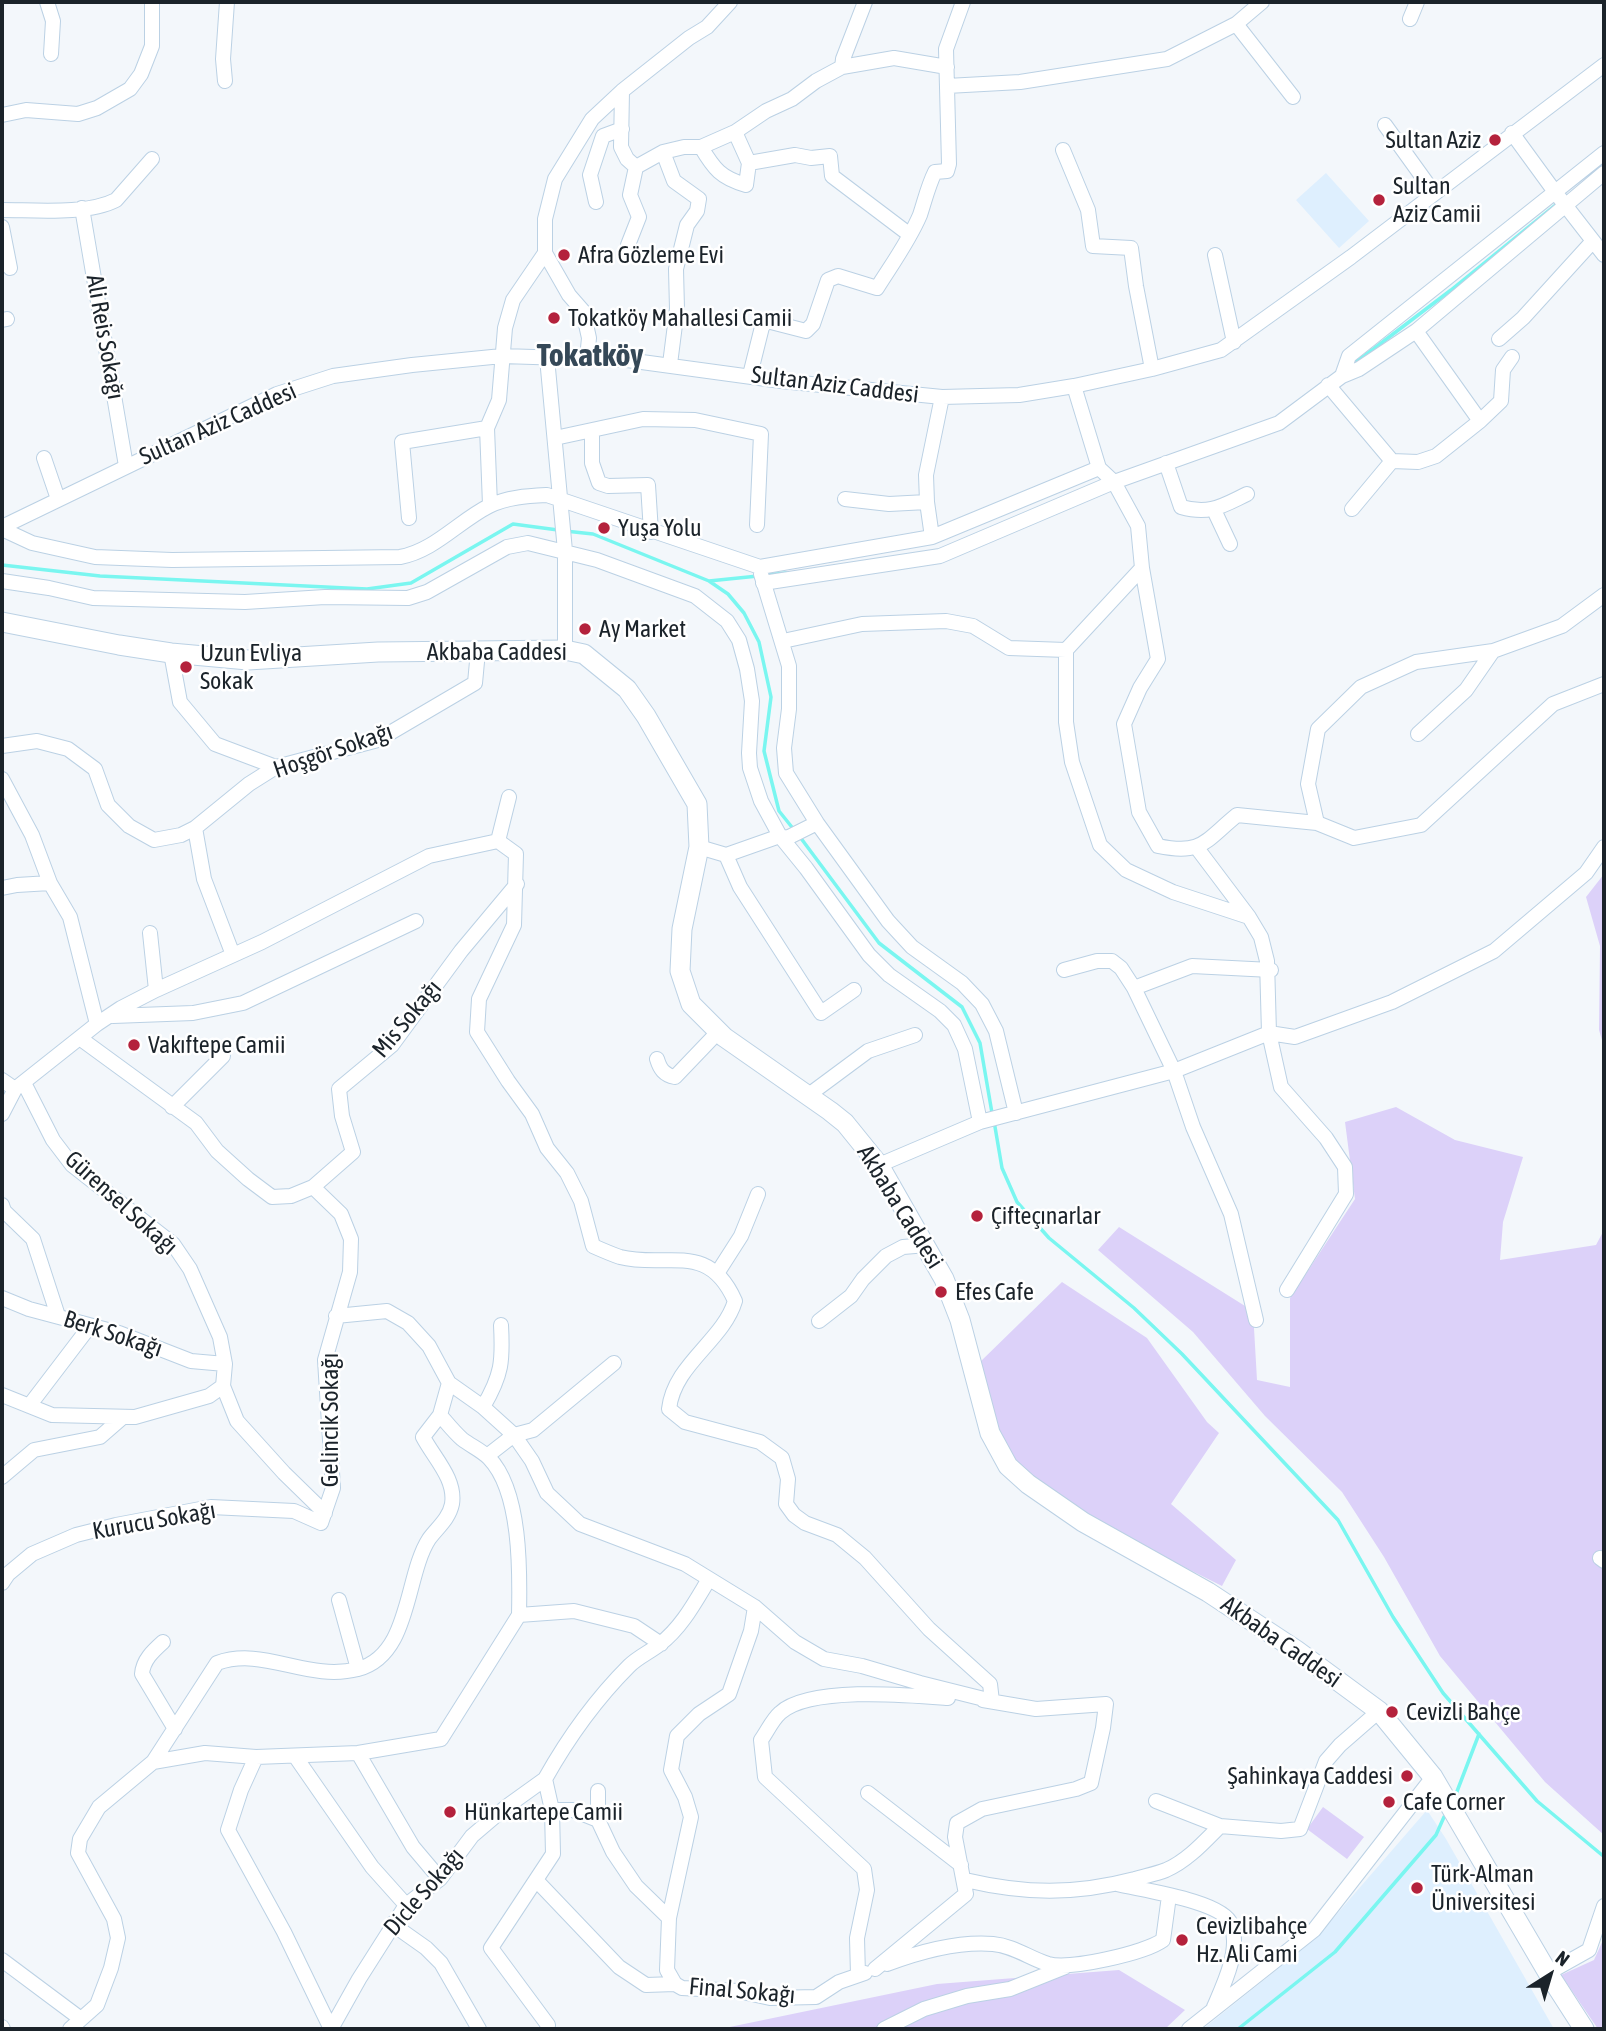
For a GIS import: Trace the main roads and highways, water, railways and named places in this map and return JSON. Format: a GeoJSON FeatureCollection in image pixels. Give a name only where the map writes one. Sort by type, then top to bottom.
{"type":"FeatureCollection","features":[{"type":"Feature","properties":{"kind":"main road","name":"Akbaba Caddesi"},"geometry":{"type":"LineString","coordinates":[[2,622],[171,653],[248,660],[378,652],[565,650],[584,654],[627,689],[646,716],[697,804],[699,847],[682,929],[680,971],[691,1003],[719,1031],[810,1094],[845,1124],[879,1165],[944,1279],[960,1320],[990,1433],[1008,1466],[1028,1484],[1083,1522],[1208,1592],[1296,1650],[1379,1711],[1433,1777],[1584,2029]]}},
{"type":"Feature","properties":{"kind":"waterway"},"geometry":{"type":"LineString","coordinates":[[1355,363],[1558,203]]}},
{"type":"Feature","properties":{"kind":"waterway"},"geometry":{"type":"LineString","coordinates":[[2,565],[100,576],[367,589],[411,583],[513,524],[558,530]]}},
{"type":"Feature","properties":{"kind":"waterway"},"geometry":{"type":"LineString","coordinates":[[565,531],[593,534],[709,581],[758,576]]}},
{"type":"Feature","properties":{"kind":"waterway"},"geometry":{"type":"LineString","coordinates":[[766,575],[786,573]]}},
{"type":"Feature","properties":{"kind":"waterway"},"geometry":{"type":"LineString","coordinates":[[709,581],[728,594],[744,613],[759,642],[771,697],[764,751],[779,811],[795,831]]}},
{"type":"Feature","properties":{"kind":"waterway"},"geometry":{"type":"LineString","coordinates":[[800,837],[879,943],[962,1007],[980,1043],[992,1113]]}},
{"type":"Feature","properties":{"kind":"waterway"},"geometry":{"type":"LineString","coordinates":[[994,1121],[1002,1168],[1017,1202],[1049,1238],[1134,1308],[1182,1354],[1338,1520],[1393,1617],[1443,1693],[1537,1801],[1602,1855]]}},
{"type":"Feature","properties":{"kind":"waterway"},"geometry":{"type":"LineString","coordinates":[[1456,1794],[1479,1734]]}},
{"type":"Feature","properties":{"kind":"waterway"},"geometry":{"type":"LineString","coordinates":[[1238,2029],[1335,1952],[1436,1835],[1444,1817]]}},
{"type":"Feature","properties":{"kind":"place","name":"Sultan Aziz"},"geometry":{"type":"Point","coordinates":[1495,140]}},
{"type":"Feature","properties":{"kind":"place","name":"Sultan Aziz Camii"},"geometry":{"type":"Point","coordinates":[1379,200]}},
{"type":"Feature","properties":{"kind":"place","name":"Afra Gözleme Evi"},"geometry":{"type":"Point","coordinates":[564,255]}},
{"type":"Feature","properties":{"kind":"place","name":"Tokatköy Mahallesi Camii"},"geometry":{"type":"Point","coordinates":[554,318]}},
{"type":"Feature","properties":{"kind":"place","name":"Yuşa Yolu"},"geometry":{"type":"Point","coordinates":[604,528]}},
{"type":"Feature","properties":{"kind":"place","name":"Ay Market"},"geometry":{"type":"Point","coordinates":[585,629]}},
{"type":"Feature","properties":{"kind":"place","name":"Uzun Evliya Sokak"},"geometry":{"type":"Point","coordinates":[186,667]}},
{"type":"Feature","properties":{"kind":"place","name":"Vakıftepe Camii"},"geometry":{"type":"Point","coordinates":[134,1045]}},
{"type":"Feature","properties":{"kind":"place","name":"Çifteçınarlar"},"geometry":{"type":"Point","coordinates":[977,1216]}},
{"type":"Feature","properties":{"kind":"place","name":"Efes Cafe"},"geometry":{"type":"Point","coordinates":[941,1292]}},
{"type":"Feature","properties":{"kind":"place","name":"Cevizli Bahçe"},"geometry":{"type":"Point","coordinates":[1392,1712]}},
{"type":"Feature","properties":{"kind":"place","name":"Şahinkaya Caddesi"},"geometry":{"type":"Point","coordinates":[1407,1776]}},
{"type":"Feature","properties":{"kind":"place","name":"Cafe Corner"},"geometry":{"type":"Point","coordinates":[1389,1802]}},
{"type":"Feature","properties":{"kind":"place","name":"Hünkartepe Camii"},"geometry":{"type":"Point","coordinates":[450,1812]}},
{"type":"Feature","properties":{"kind":"place","name":"Türk-Alman Üniversitesi"},"geometry":{"type":"Point","coordinates":[1417,1888]}},
{"type":"Feature","properties":{"kind":"place","name":"Cevizlibahçe Hz. Ali Cami"},"geometry":{"type":"Point","coordinates":[1182,1940]}},
{"type":"Feature","properties":{"kind":"district","name":"Tokatköy"},"geometry":{"type":"Point","coordinates":[590,356]}}]}
